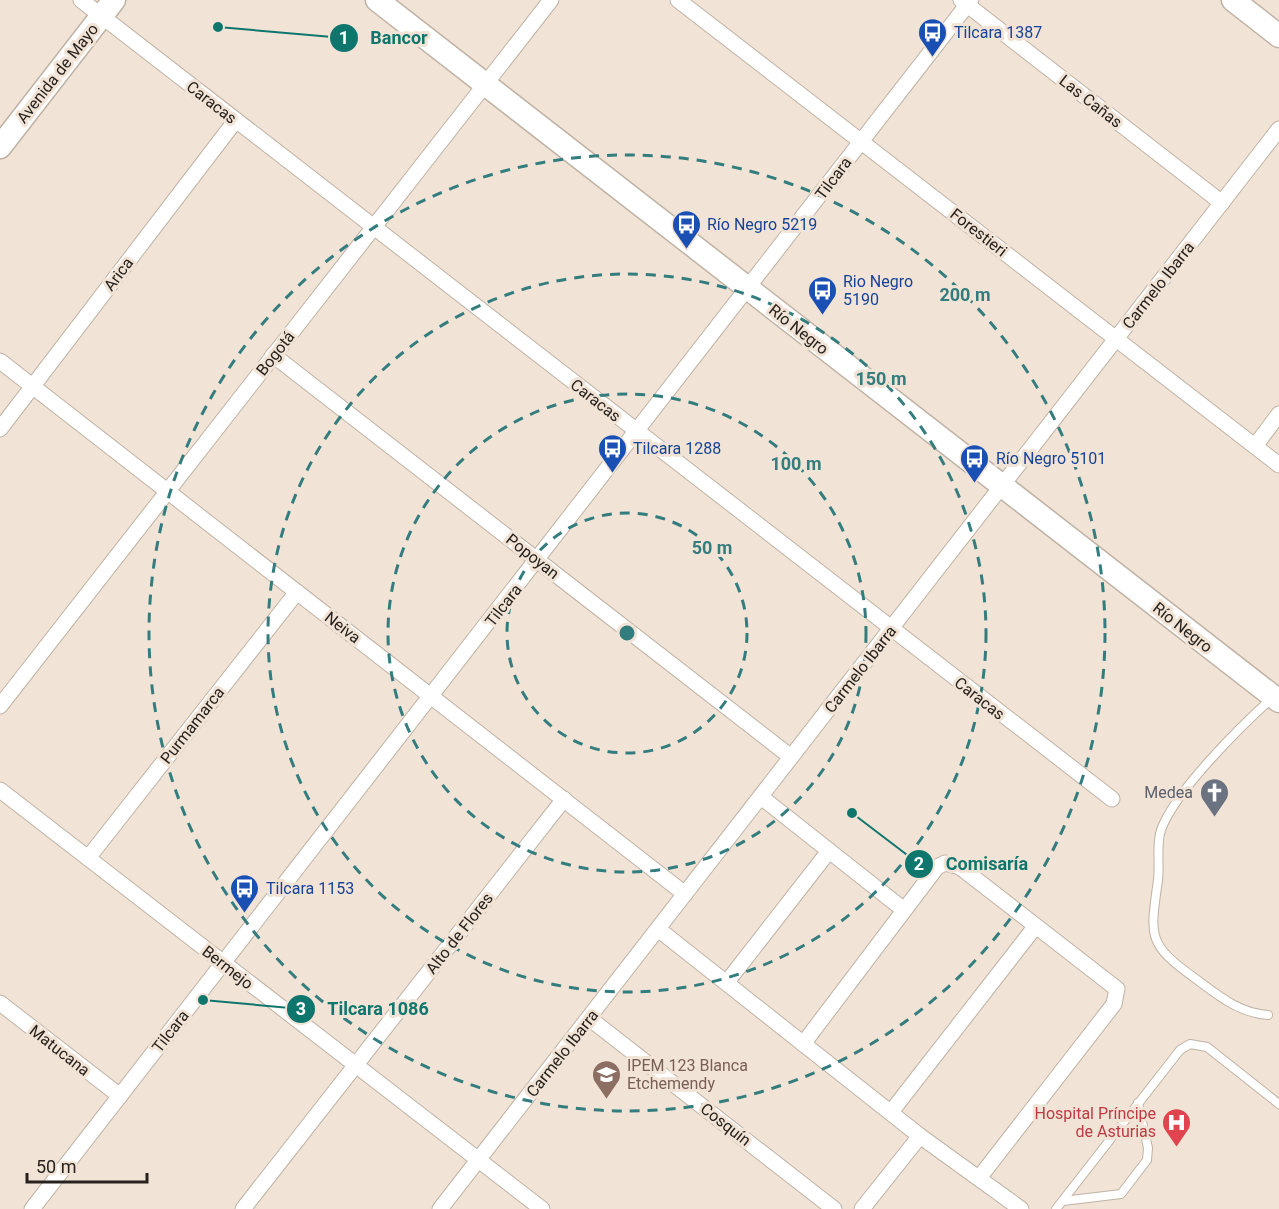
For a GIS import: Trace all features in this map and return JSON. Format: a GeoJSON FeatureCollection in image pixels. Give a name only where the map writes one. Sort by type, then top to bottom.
{"type":"FeatureCollection","features":[{"type":"Feature","properties":{"kind":"main road","name":"Río Negro"},"geometry":{"type":"LineString","coordinates":[[377,0],[1002,486],[1277,696]]}},
{"type":"Feature","properties":{"kind":"main road"},"geometry":{"type":"LineString","coordinates":[[1233,0],[1279,36]]}},
{"type":"Feature","properties":{"kind":"main road","name":"Avenida de Mayo"},"geometry":{"type":"LineString","coordinates":[[0,147],[108,8]]}},
{"type":"Feature","properties":{"kind":"street","name":"Caracas"},"geometry":{"type":"LineString","coordinates":[[81,0],[108,8],[236,120],[1112,799]]}},
{"type":"Feature","properties":{"kind":"street","name":"Bogotá"},"geometry":{"type":"LineString","coordinates":[[0,706],[550,0]]}},
{"type":"Feature","properties":{"kind":"street","name":"Forestieri"},"geometry":{"type":"LineString","coordinates":[[678,0],[1279,465]]}},
{"type":"Feature","properties":{"kind":"street","name":"Tilcara"},"geometry":{"type":"LineString","coordinates":[[32,1209],[748,289],[966,2]]}},
{"type":"Feature","properties":{"kind":"street","name":"Las Cañas"},"geometry":{"type":"LineString","coordinates":[[966,2],[1222,203]]}},
{"type":"Feature","properties":{"kind":"street","name":"Arica"},"geometry":{"type":"LineString","coordinates":[[0,429],[236,120]]}},
{"type":"Feature","properties":{"kind":"street","name":"Carmelo Ibarra"},"geometry":{"type":"LineString","coordinates":[[440,1209],[1279,129]]}},
{"type":"Feature","properties":{"kind":"street","name":"Popoyan"},"geometry":{"type":"LineString","coordinates":[[273,355],[791,757]]}},
{"type":"Feature","properties":{"kind":"street","name":"Neiva"},"geometry":{"type":"LineString","coordinates":[[0,361],[685,894]]}},
{"type":"Feature","properties":{"kind":"street"},"geometry":{"type":"LineString","coordinates":[[1255,446],[1279,414]]}},
{"type":"Feature","properties":{"kind":"street","name":"Purmamarca"},"geometry":{"type":"LineString","coordinates":[[88,858],[297,592]]}},
{"type":"Feature","properties":{"kind":"street","name":"Bermejo"},"geometry":{"type":"LineString","coordinates":[[0,790],[542,1209]]}},
{"type":"Feature","properties":{"kind":"street"},"geometry":{"type":"LineString","coordinates":[[760,797],[904,910]]}},
{"type":"Feature","properties":{"kind":"street","name":"Alto de Flores"},"geometry":{"type":"LineString","coordinates":[[243,1209],[564,799]]}},
{"type":"Feature","properties":{"kind":"street"},"geometry":{"type":"LineString","coordinates":[[727,982],[830,851]]}},
{"type":"Feature","properties":{"kind":"street"},"geometry":{"type":"LineString","coordinates":[[803,1044],[938,867],[951,863],[1113,985],[1117,989],[1114,1004],[979,1178]]}},
{"type":"Feature","properties":{"kind":"street"},"geometry":{"type":"LineString","coordinates":[[891,1113],[1035,927]]}},
{"type":"Feature","properties":{"kind":"street"},"geometry":{"type":"LineString","coordinates":[[658,929],[920,1136],[1021,1209]]}},
{"type":"Feature","properties":{"kind":"street","name":"Matucana"},"geometry":{"type":"LineString","coordinates":[[0,1003],[120,1096]]}},
{"type":"Feature","properties":{"kind":"street","name":"Cosquín"},"geometry":{"type":"LineString","coordinates":[[589,1018],[834,1209]]}},
{"type":"Feature","properties":{"kind":"street"},"geometry":{"type":"LineString","coordinates":[[862,1209],[920,1136]]}},
{"type":"Feature","properties":{"kind":"lane"},"geometry":{"type":"LineString","coordinates":[[1268,1015],[1251,1014],[1228,1003],[1171,962],[1155,942],[1153,915],[1159,872],[1161,831],[1178,800],[1220,750],[1277,696]]}},
{"type":"Feature","properties":{"kind":"lane"},"geometry":{"type":"LineString","coordinates":[[1056,1209],[1180,1050],[1190,1044],[1199,1044],[1219,1056],[1279,1104]]}},
{"type":"Feature","properties":{"kind":"lane"},"geometry":{"type":"LineString","coordinates":[[1063,1202],[1121,1194],[1147,1160],[1148,1148],[1138,1103]]}},
{"type":"Feature","properties":{"kind":"place","name":"Bancor"},"geometry":{"type":"Point","coordinates":[218,27]}},
{"type":"Feature","properties":{"kind":"place","name":"Tilcara 1387"},"geometry":{"type":"Point","coordinates":[933,58]}},
{"type":"Feature","properties":{"kind":"place","name":"Río Negro 5219"},"geometry":{"type":"Point","coordinates":[686,250]}},
{"type":"Feature","properties":{"kind":"place","name":"Rio Negro 5190"},"geometry":{"type":"Point","coordinates":[822,316]}},
{"type":"Feature","properties":{"kind":"place","name":"Tilcara 1288"},"geometry":{"type":"Point","coordinates":[612,474]}},
{"type":"Feature","properties":{"kind":"place","name":"Río Negro 5101"},"geometry":{"type":"Point","coordinates":[975,484]}},
{"type":"Feature","properties":{"kind":"place","name":"Comisaría"},"geometry":{"type":"Point","coordinates":[852,813]}},
{"type":"Feature","properties":{"kind":"place","name":"Medea"},"geometry":{"type":"Point","coordinates":[1214,818]}},
{"type":"Feature","properties":{"kind":"place","name":"Tilcara 1153"},"geometry":{"type":"Point","coordinates":[245,914]}},
{"type":"Feature","properties":{"kind":"place","name":"Tilcara 1086"},"geometry":{"type":"Point","coordinates":[203,1000]}},
{"type":"Feature","properties":{"kind":"place","name":"IPEM 123 Blanca Etchemendy"},"geometry":{"type":"Point","coordinates":[606,1100]}},
{"type":"Feature","properties":{"kind":"place","name":"Hospital Príncipe de Asturias"},"geometry":{"type":"Point","coordinates":[1177,1148]}}]}
